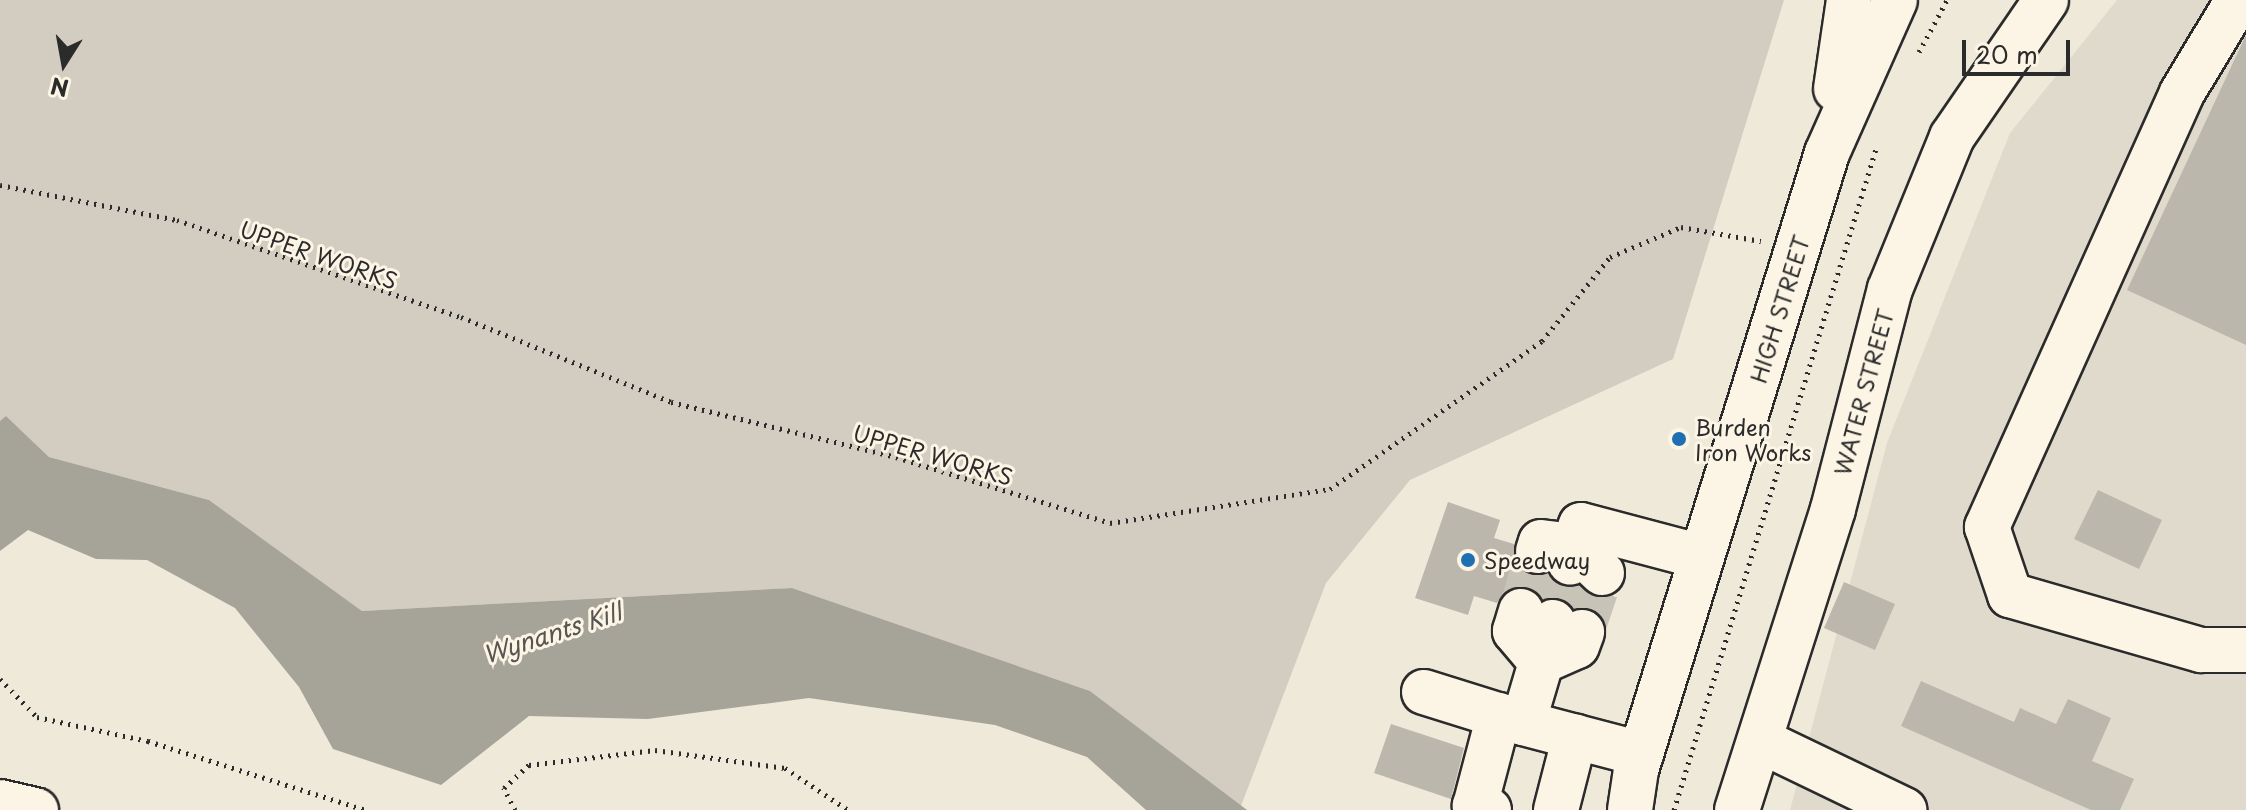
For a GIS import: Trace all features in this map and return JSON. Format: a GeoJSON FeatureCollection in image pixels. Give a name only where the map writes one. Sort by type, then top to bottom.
{"type":"FeatureCollection","features":[{"type":"Feature","properties":{"kind":"main road"},"geometry":{"type":"LineString","coordinates":[[1827,153],[1849,0]]}},
{"type":"Feature","properties":{"kind":"main road","name":"HIGH STREET"},"geometry":{"type":"LineString","coordinates":[[1636,778],[1827,153],[1895,0]]}},
{"type":"Feature","properties":{"kind":"main road","name":"WATER STREET"},"geometry":{"type":"LineString","coordinates":[[1740,800],[1763,742],[1890,289],[1952,137],[2046,0]]}},
{"type":"Feature","properties":{"kind":"main road"},"geometry":{"type":"LineString","coordinates":[[2238,0],[2182,93],[1987,527],[2010,595],[2201,650],[2246,650]]}},
{"type":"Feature","properties":{"kind":"main road"},"geometry":{"type":"LineString","coordinates":[[1571,558],[1581,525],[1702,557]]}},
{"type":"Feature","properties":{"kind":"main road"},"geometry":{"type":"LineString","coordinates":[[1489,810],[1475,806],[1549,632]]}},
{"type":"Feature","properties":{"kind":"main road"},"geometry":{"type":"LineString","coordinates":[[1424,692],[1575,736],[1636,778],[1603,810]]}},
{"type":"Feature","properties":{"kind":"main road"},"geometry":{"type":"LineString","coordinates":[[1556,810],[1575,736]]}},
{"type":"Feature","properties":{"kind":"main road"},"geometry":{"type":"LineString","coordinates":[[1763,742],[1904,810]]}},
{"type":"Feature","properties":{"kind":"main road"},"geometry":{"type":"LineString","coordinates":[[0,802],[36,810]]}},
{"type":"Feature","properties":{"kind":"path"},"geometry":{"type":"LineString","coordinates":[[1917,56],[1947,0]]}},
{"type":"Feature","properties":{"kind":"path"},"geometry":{"type":"LineString","coordinates":[[1674,810],[1878,143]]}},
{"type":"Feature","properties":{"kind":"path","name":"UPPER WORKS"},"geometry":{"type":"LineString","coordinates":[[0,185],[177,220],[461,317],[671,402],[896,457],[1110,523],[1330,489],[1542,341],[1610,257],[1681,227],[1798,248]]}},
{"type":"Feature","properties":{"kind":"path"},"geometry":{"type":"LineString","coordinates":[[0,679],[37,717],[148,741],[365,810]]}},
{"type":"Feature","properties":{"kind":"path"},"geometry":{"type":"LineString","coordinates":[[515,810],[504,788],[529,765],[655,750],[785,768],[848,810]]}},
{"type":"Feature","properties":{"kind":"shaded area"},"geometry":{"type":"Polygon","coordinates":[[[0,0],[1784,0],[1673,359],[1410,480],[1326,583],[1241,806],[1090,691],[792,588],[362,611],[209,500],[49,457],[6,416],[0,421],[0,0]]]}},
{"type":"Feature","properties":{"kind":"shaded area"},"geometry":{"type":"Polygon","coordinates":[[[2117,0],[2246,0],[2246,810],[1790,810],[1887,443],[2010,133],[2117,0]]]}},
{"type":"Feature","properties":{"kind":"water","name":"Wynants Kill"},"geometry":{"type":"Polygon","coordinates":[[[6,416],[49,457],[209,500],[362,611],[792,588],[1090,691],[1247,810],[1146,810],[1087,757],[995,725],[809,698],[648,719],[529,716],[441,785],[333,749],[299,687],[235,608],[147,560],[96,559],[28,530],[0,551],[0,421],[6,416]]]}},
{"type":"Feature","properties":{"kind":"building"},"geometry":{"type":"Polygon","coordinates":[[[2246,35],[2246,345],[2127,290],[2246,35]]]}},
{"type":"Feature","properties":{"kind":"building"},"geometry":{"type":"Polygon","coordinates":[[[2098,490],[2162,520],[2139,569],[2074,539],[2098,490]]]}},
{"type":"Feature","properties":{"kind":"building"},"geometry":{"type":"Polygon","coordinates":[[[1448,502],[1500,520],[1494,538],[1514,544],[1519,567],[1529,574],[1548,573],[1564,587],[1608,597],[1601,616],[1559,598],[1543,600],[1527,587],[1504,592],[1497,603],[1474,596],[1468,615],[1415,598],[1448,502]]]}},
{"type":"Feature","properties":{"kind":"building"},"geometry":{"type":"Polygon","coordinates":[[[1844,582],[1895,604],[1875,650],[1824,628],[1844,582]]]}},
{"type":"Feature","properties":{"kind":"building"},"geometry":{"type":"Polygon","coordinates":[[[1921,681],[2014,722],[2020,708],[2056,724],[2068,699],[2111,718],[2092,761],[2134,779],[2120,810],[2091,810],[1901,726],[1921,681]]]}},
{"type":"Feature","properties":{"kind":"building"},"geometry":{"type":"Polygon","coordinates":[[[1391,724],[1464,748],[1451,799],[1374,773],[1391,724]]]}},
{"type":"Feature","properties":{"kind":"tunnel"},"geometry":{"type":"LineString","coordinates":[[1521,611],[1538,551]]}},
{"type":"Feature","properties":{"kind":"tunnel"},"geometry":{"type":"LineString","coordinates":[[1553,622],[1570,563]]}},
{"type":"Feature","properties":{"kind":"tunnel"},"geometry":{"type":"LineString","coordinates":[[1582,632],[1602,573]]}},
{"type":"Feature","properties":{"kind":"place","name":"Burden Iron Works"},"geometry":{"type":"Point","coordinates":[1679,439]}},
{"type":"Feature","properties":{"kind":"place","name":"Speedway"},"geometry":{"type":"Point","coordinates":[1468,560]}}]}
